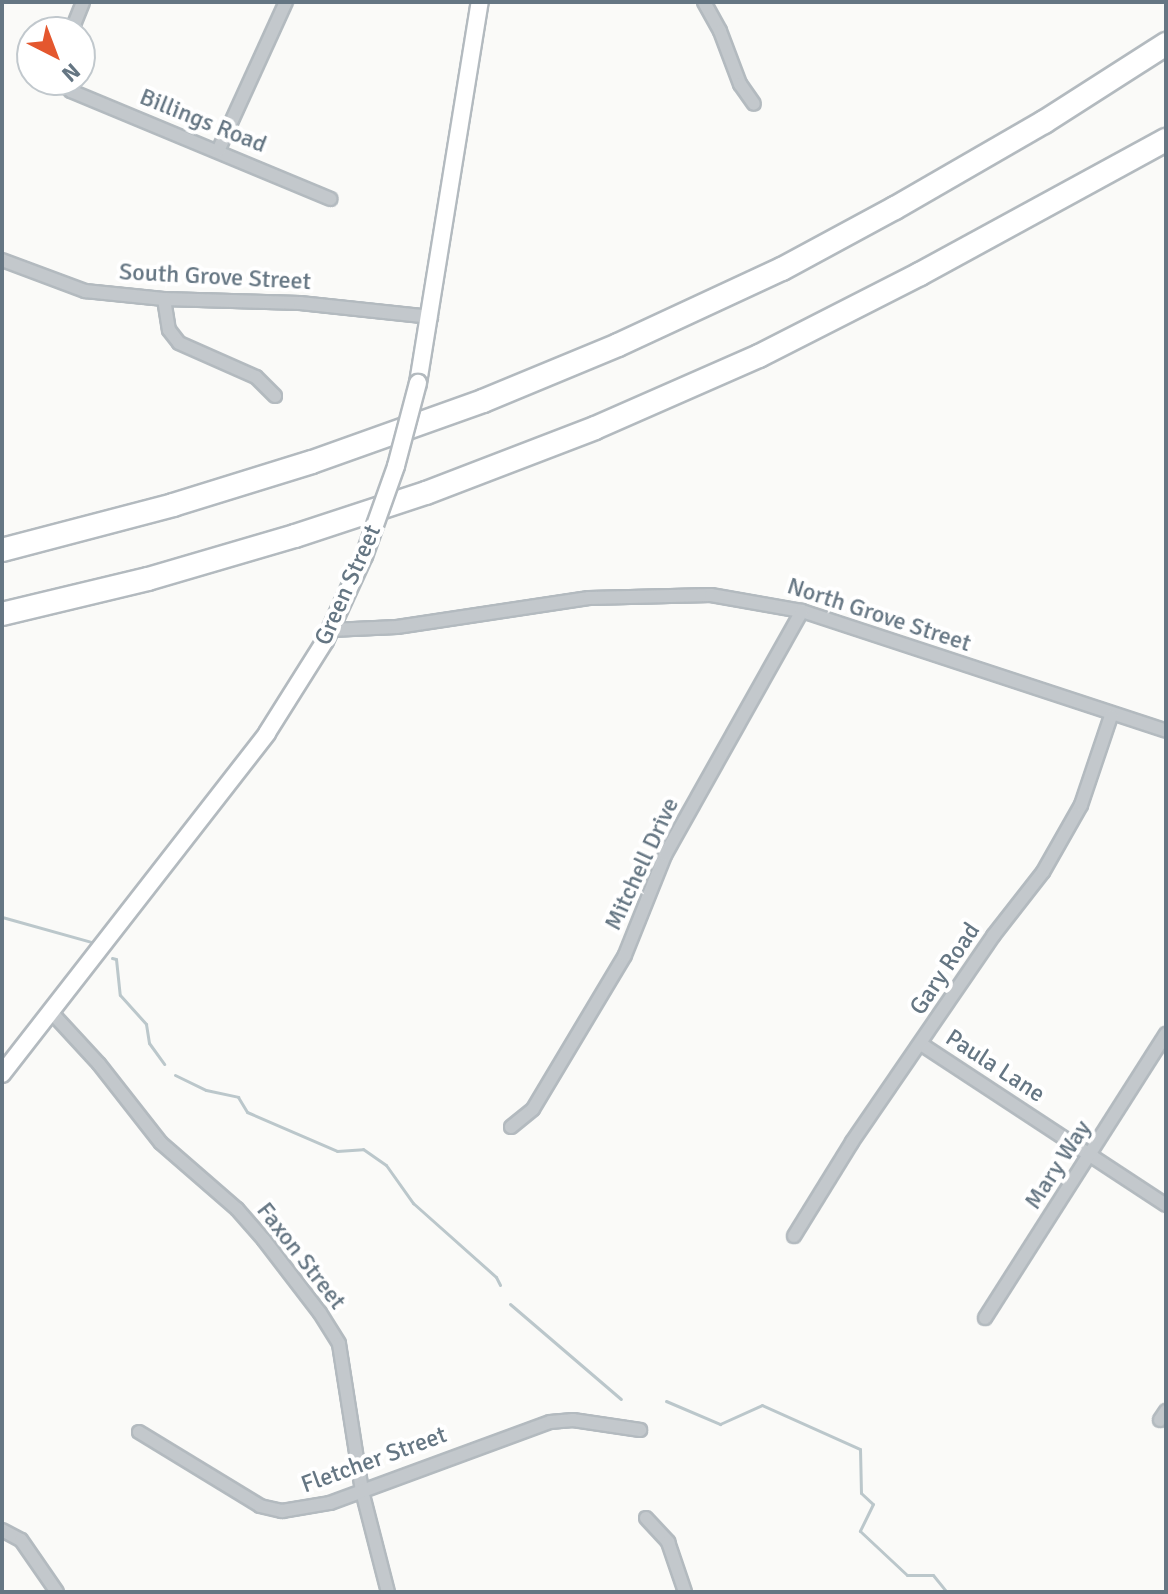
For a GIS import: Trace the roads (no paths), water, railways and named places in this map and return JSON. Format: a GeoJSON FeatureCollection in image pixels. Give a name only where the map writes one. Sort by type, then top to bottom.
{"type":"FeatureCollection","features":[{"type":"Feature","properties":{"kind":"highway"},"geometry":{"type":"LineString","coordinates":[[2,548],[32,543],[173,505],[312,462],[483,401],[618,345],[782,269],[895,208],[1044,122],[1166,44]]}},
{"type":"Feature","properties":{"kind":"highway"},"geometry":{"type":"LineString","coordinates":[[2,614],[258,548],[392,505],[616,419],[772,349],[920,274],[1166,140]]}},
{"type":"Feature","properties":{"kind":"highway"},"geometry":{"type":"LineString","coordinates":[[2,622],[111,588]]}},
{"type":"Feature","properties":{"kind":"main road","name":"Green Street"},"geometry":{"type":"LineString","coordinates":[[2,1074],[267,733],[331,630],[364,556],[396,466],[418,383],[480,2]]}},
{"type":"Feature","properties":{"kind":"street"},"geometry":{"type":"LineString","coordinates":[[218,151],[286,2]]}},
{"type":"Feature","properties":{"kind":"street"},"geometry":{"type":"LineString","coordinates":[[704,2],[720,31],[740,84],[754,104]]}},
{"type":"Feature","properties":{"kind":"street","name":"Billings Road"},"geometry":{"type":"LineString","coordinates":[[83,96],[330,199]]}},
{"type":"Feature","properties":{"kind":"street","name":"South Grove Street"},"geometry":{"type":"LineString","coordinates":[[2,260],[85,291],[164,299],[300,303],[431,317]]}},
{"type":"Feature","properties":{"kind":"street"},"geometry":{"type":"LineString","coordinates":[[164,299],[169,330],[179,343],[256,377],[275,396]]}},
{"type":"Feature","properties":{"kind":"street","name":"North Grove Street"},"geometry":{"type":"LineString","coordinates":[[331,630],[397,627],[589,598],[711,595],[802,611],[1111,716],[1166,731]]}},
{"type":"Feature","properties":{"kind":"street","name":"Mitchell Drive"},"geometry":{"type":"LineString","coordinates":[[511,1127],[533,1109],[625,955],[665,855],[802,611]]}},
{"type":"Feature","properties":{"kind":"street","name":"Gary Road"},"geometry":{"type":"LineString","coordinates":[[794,1236],[852,1142],[993,936],[1043,872],[1081,805],[1111,716]]}},
{"type":"Feature","properties":{"kind":"street","name":"Faxon Street"},"geometry":{"type":"LineString","coordinates":[[52,1013],[99,1064],[161,1143],[255,1229],[320,1313],[339,1344],[362,1491],[388,1592]]}},
{"type":"Feature","properties":{"kind":"street","name":"Mary Way"},"geometry":{"type":"LineString","coordinates":[[985,1318],[1166,1034]]}},
{"type":"Feature","properties":{"kind":"street","name":"Paula Lane"},"geometry":{"type":"LineString","coordinates":[[921,1044],[1166,1205]]}},
{"type":"Feature","properties":{"kind":"street","name":"Fletcher Street"},"geometry":{"type":"LineString","coordinates":[[139,1432],[260,1506],[282,1511],[300,1510],[362,1491],[550,1422],[573,1420],[640,1430]]}},
{"type":"Feature","properties":{"kind":"street"},"geometry":{"type":"LineString","coordinates":[[646,1518],[668,1542],[685,1592]]}},
{"type":"Feature","properties":{"kind":"street"},"geometry":{"type":"LineString","coordinates":[[2,1530],[21,1540],[57,1592]]}},
{"type":"Feature","properties":{"kind":"waterway"},"geometry":{"type":"LineString","coordinates":[[2,917],[95,943]]}},
{"type":"Feature","properties":{"kind":"waterway"},"geometry":{"type":"LineString","coordinates":[[112,958],[116,959],[120,995],[146,1024],[149,1043],[164,1064]]}},
{"type":"Feature","properties":{"kind":"waterway"},"geometry":{"type":"LineString","coordinates":[[175,1075],[206,1090],[238,1097],[247,1112],[337,1151],[363,1149],[386,1165],[413,1203],[496,1277],[500,1285]]}},
{"type":"Feature","properties":{"kind":"waterway"},"geometry":{"type":"LineString","coordinates":[[510,1304],[621,1399]]}},
{"type":"Feature","properties":{"kind":"waterway"},"geometry":{"type":"LineString","coordinates":[[666,1401],[720,1424],[762,1405],[860,1449],[861,1493],[873,1504],[860,1531],[907,1575],[933,1575],[947,1592]]}}]}
